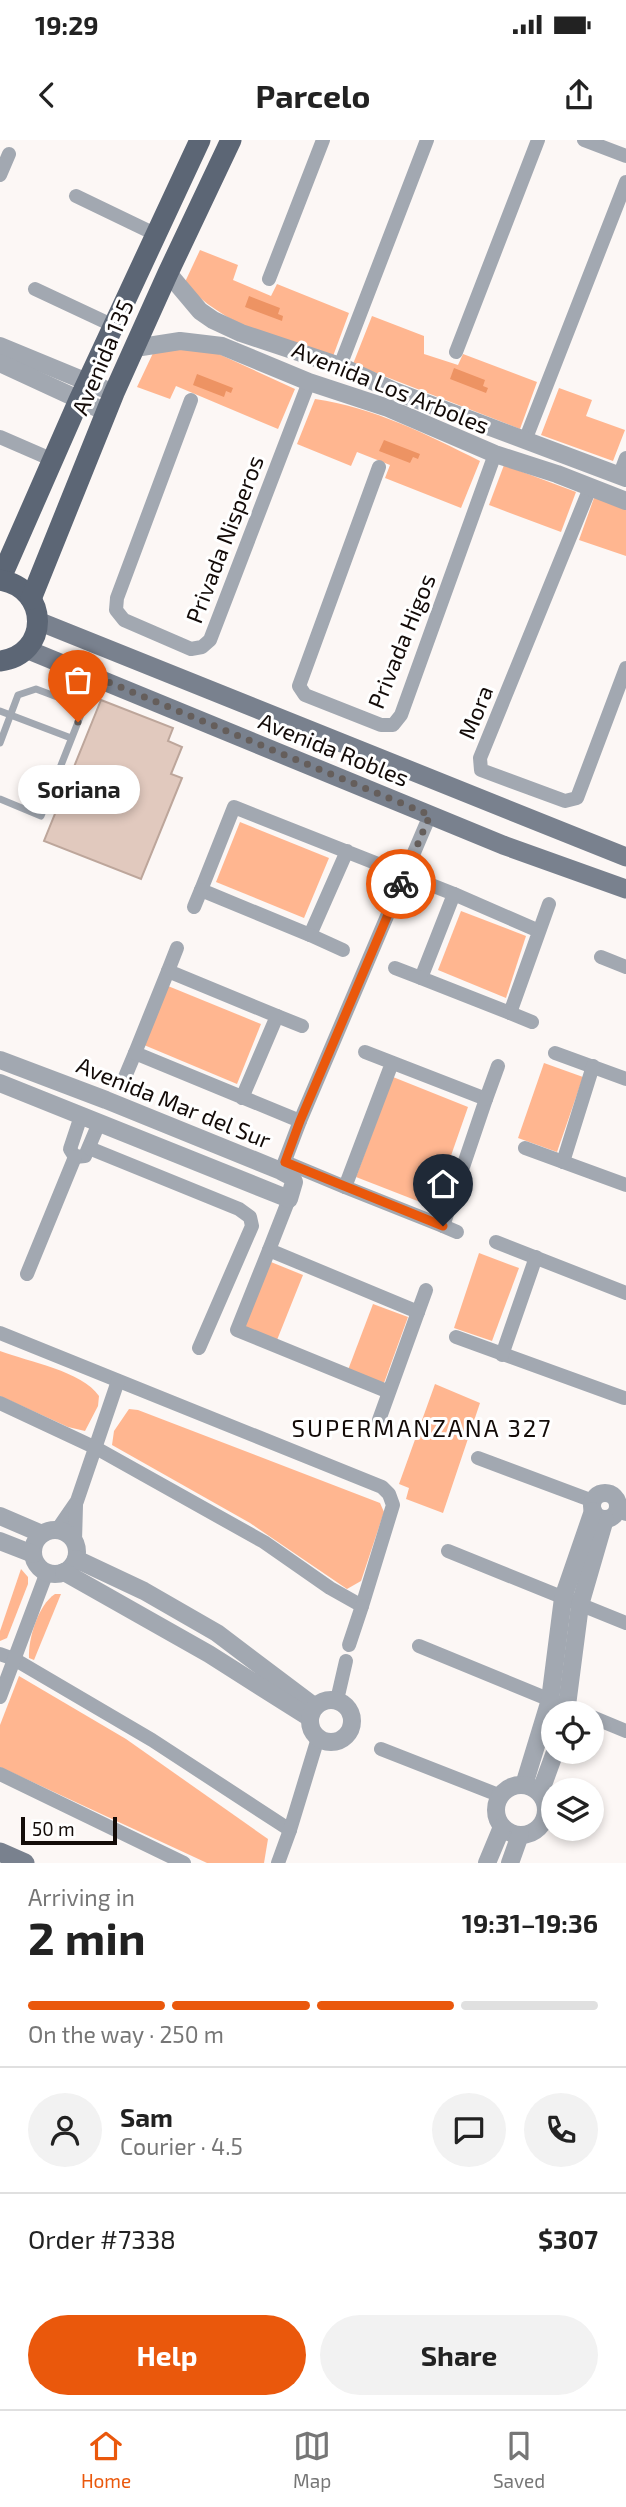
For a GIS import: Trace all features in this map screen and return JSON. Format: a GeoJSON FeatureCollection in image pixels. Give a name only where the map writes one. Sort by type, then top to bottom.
{"type":"FeatureCollection","features":[{"type":"Feature","properties":{"kind":"main road","name":"Avenida 135"},"geometry":{"type":"LineString","coordinates":[[0,580],[200,140]]}},
{"type":"Feature","properties":{"kind":"main road","name":"Avenida 135"},"geometry":{"type":"LineString","coordinates":[[31,598],[110,402],[167,272],[231,140]]}},
{"type":"Feature","properties":{"kind":"main road"},"geometry":{"type":"LineString","coordinates":[[20,535],[32,552],[44,554],[50,551]]}},
{"type":"Feature","properties":{"kind":"main road"},"geometry":{"type":"LineString","coordinates":[[0,580],[18,586],[31,598],[38,621],[35,636],[26,649],[16,657],[0,661]]}},
{"type":"Feature","properties":{"kind":"main road","name":"Avenida Robles"},"geometry":{"type":"LineString","coordinates":[[38,621],[626,857]]}},
{"type":"Feature","properties":{"kind":"main road","name":"Avenida Robles"},"geometry":{"type":"LineString","coordinates":[[26,649],[503,845],[626,889]]}},
{"type":"Feature","properties":{"kind":"main road"},"geometry":{"type":"LineString","coordinates":[[0,1852],[25,1863]]}},
{"type":"Feature","properties":{"kind":"street"},"geometry":{"type":"LineString","coordinates":[[269,279],[323,140]]}},
{"type":"Feature","properties":{"kind":"street"},"geometry":{"type":"LineString","coordinates":[[340,366],[427,140]]}},
{"type":"Feature","properties":{"kind":"street"},"geometry":{"type":"LineString","coordinates":[[456,352],[538,140]]}},
{"type":"Feature","properties":{"kind":"street"},"geometry":{"type":"LineString","coordinates":[[584,140],[626,156]]}},
{"type":"Feature","properties":{"kind":"street"},"geometry":{"type":"LineString","coordinates":[[0,175],[9,154]]}},
{"type":"Feature","properties":{"kind":"street"},"geometry":{"type":"LineString","coordinates":[[526,438],[626,182]]}},
{"type":"Feature","properties":{"kind":"street"},"geometry":{"type":"LineString","coordinates":[[76,196],[157,235]]}},
{"type":"Feature","properties":{"kind":"street","name":"Avenida Los Arboles"},"geometry":{"type":"LineString","coordinates":[[167,272],[200,311],[212,320],[241,333],[340,366],[391,400],[495,454],[557,474],[626,501]]}},
{"type":"Feature","properties":{"kind":"street"},"geometry":{"type":"LineString","coordinates":[[35,289],[114,326]]}},
{"type":"Feature","properties":{"kind":"street"},"geometry":{"type":"LineString","coordinates":[[222,346],[228,327]]}},
{"type":"Feature","properties":{"kind":"street","name":"Avenida Los Arboles"},"geometry":{"type":"LineString","coordinates":[[135,348],[180,341],[222,346],[309,382],[391,400],[526,438],[565,454],[624,470]]}},
{"type":"Feature","properties":{"kind":"street"},"geometry":{"type":"LineString","coordinates":[[0,346],[84,391]]}},
{"type":"Feature","properties":{"kind":"street"},"geometry":{"type":"LineString","coordinates":[[0,363],[110,402]]}},
{"type":"Feature","properties":{"kind":"street","name":"Privada Nisperos"},"geometry":{"type":"LineString","coordinates":[[191,400],[117,598],[116,610],[124,621],[191,649],[202,647],[210,640],[309,382]]}},
{"type":"Feature","properties":{"kind":"street"},"geometry":{"type":"LineString","coordinates":[[0,437],[53,460]]}},
{"type":"Feature","properties":{"kind":"street","name":"Privada Higos"},"geometry":{"type":"LineString","coordinates":[[379,467],[299,686],[305,695],[381,725],[393,725],[401,715],[495,454]]}},
{"type":"Feature","properties":{"kind":"street"},"geometry":{"type":"LineString","coordinates":[[557,474],[565,454]]}},
{"type":"Feature","properties":{"kind":"street","name":"Mora"},"geometry":{"type":"LineString","coordinates":[[590,488],[480,758],[481,770],[565,801],[577,798],[626,668]]}},
{"type":"Feature","properties":{"kind":"street"},"geometry":{"type":"LineString","coordinates":[[194,907],[233,807],[406,873],[539,931]]}},
{"type":"Feature","properties":{"kind":"street"},"geometry":{"type":"LineString","coordinates":[[430,815],[283,1167],[345,1187],[450,1229],[486,1099],[498,1066]]}},
{"type":"Feature","properties":{"kind":"street"},"geometry":{"type":"LineString","coordinates":[[310,935],[347,851]]}},
{"type":"Feature","properties":{"kind":"street"},"geometry":{"type":"LineString","coordinates":[[201,890],[343,950]]}},
{"type":"Feature","properties":{"kind":"street"},"geometry":{"type":"LineString","coordinates":[[421,978],[454,894]]}},
{"type":"Feature","properties":{"kind":"street"},"geometry":{"type":"LineString","coordinates":[[510,1013],[549,904]]}},
{"type":"Feature","properties":{"kind":"street"},"geometry":{"type":"LineString","coordinates":[[125,1077],[177,948]]}},
{"type":"Feature","properties":{"kind":"street"},"geometry":{"type":"LineString","coordinates":[[601,957],[626,967]]}},
{"type":"Feature","properties":{"kind":"street"},"geometry":{"type":"LineString","coordinates":[[395,968],[532,1022]]}},
{"type":"Feature","properties":{"kind":"street"},"geometry":{"type":"LineString","coordinates":[[167,971],[302,1026]]}},
{"type":"Feature","properties":{"kind":"street"},"geometry":{"type":"LineString","coordinates":[[242,1098],[276,1016]]}},
{"type":"Feature","properties":{"kind":"street"},"geometry":{"type":"LineString","coordinates":[[365,1052],[486,1099]]}},
{"type":"Feature","properties":{"kind":"street"},"geometry":{"type":"LineString","coordinates":[[135,1053],[300,1121]]}},
{"type":"Feature","properties":{"kind":"street"},"geometry":{"type":"LineString","coordinates":[[555,1053],[626,1079]]}},
{"type":"Feature","properties":{"kind":"street","name":"Avenida Mar del Sur"},"geometry":{"type":"LineString","coordinates":[[0,1060],[283,1167],[294,1182],[289,1199],[0,1083]]}},
{"type":"Feature","properties":{"kind":"street"},"geometry":{"type":"LineString","coordinates":[[345,1187],[392,1063]]}},
{"type":"Feature","properties":{"kind":"street"},"geometry":{"type":"LineString","coordinates":[[563,1162],[593,1066]]}},
{"type":"Feature","properties":{"kind":"street"},"geometry":{"type":"LineString","coordinates":[[75,1157],[70,1149],[81,1090]]}},
{"type":"Feature","properties":{"kind":"street"},"geometry":{"type":"LineString","coordinates":[[75,1157],[85,1156],[99,1123]]}},
{"type":"Feature","properties":{"kind":"street"},"geometry":{"type":"LineString","coordinates":[[525,1147],[626,1185]]}},
{"type":"Feature","properties":{"kind":"street"},"geometry":{"type":"LineString","coordinates":[[89,1148],[239,1209],[250,1217],[251,1226],[199,1348]]}},
{"type":"Feature","properties":{"kind":"street"},"geometry":{"type":"LineString","coordinates":[[27,1273],[75,1157]]}},
{"type":"Feature","properties":{"kind":"street"},"geometry":{"type":"LineString","coordinates":[[289,1199],[237,1331],[389,1392]]}},
{"type":"Feature","properties":{"kind":"street"},"geometry":{"type":"LineString","coordinates":[[496,1242],[626,1293]]}},
{"type":"Feature","properties":{"kind":"street"},"geometry":{"type":"LineString","coordinates":[[269,1250],[418,1312]]}},
{"type":"Feature","properties":{"kind":"street"},"geometry":{"type":"LineString","coordinates":[[502,1355],[536,1257]]}},
{"type":"Feature","properties":{"kind":"street"},"geometry":{"type":"LineString","coordinates":[[379,1420],[426,1290]]}},
{"type":"Feature","properties":{"kind":"street"},"geometry":{"type":"LineString","coordinates":[[0,1334],[382,1487],[389,1494],[393,1505],[349,1645]]}},
{"type":"Feature","properties":{"kind":"street"},"geometry":{"type":"LineString","coordinates":[[456,1337],[624,1398]]}},
{"type":"Feature","properties":{"kind":"street"},"geometry":{"type":"LineString","coordinates":[[0,1697],[7,1656],[62,1568],[78,1553],[75,1541],[77,1501],[118,1381]]}},
{"type":"Feature","properties":{"kind":"street"},"geometry":{"type":"LineString","coordinates":[[0,1403],[96,1448],[264,1542],[330,1588],[362,1606]]}},
{"type":"Feature","properties":{"kind":"street"},"geometry":{"type":"LineString","coordinates":[[478,1458],[607,1511],[572,1601],[532,1789]]}},
{"type":"Feature","properties":{"kind":"street"},"geometry":{"type":"LineString","coordinates":[[77,1501],[34,1546],[33,1554],[38,1565],[62,1568],[144,1591],[217,1633],[312,1713]]}},
{"type":"Feature","properties":{"kind":"street"},"geometry":{"type":"LineString","coordinates":[[0,1516],[49,1532],[67,1533],[75,1541]]}},
{"type":"Feature","properties":{"kind":"street"},"geometry":{"type":"LineString","coordinates":[[0,1541],[33,1554]]}},
{"type":"Feature","properties":{"kind":"street"},"geometry":{"type":"LineString","coordinates":[[448,1551],[626,1623]]}},
{"type":"Feature","properties":{"kind":"street"},"geometry":{"type":"LineString","coordinates":[[572,1601],[572,1701]]}},
{"type":"Feature","properties":{"kind":"street"},"geometry":{"type":"LineString","coordinates":[[419,1646],[550,1700]]}},
{"type":"Feature","properties":{"kind":"street"},"geometry":{"type":"LineString","coordinates":[[7,1656],[152,1740],[290,1830]]}},
{"type":"Feature","properties":{"kind":"street"},"geometry":{"type":"LineString","coordinates":[[337,1700],[346,1661]]}},
{"type":"Feature","properties":{"kind":"street"},"geometry":{"type":"LineString","coordinates":[[325,1700],[337,1700],[348,1708],[351,1729],[347,1735],[334,1741],[318,1738],[312,1730],[312,1713],[325,1700]]}},
{"type":"Feature","properties":{"kind":"street"},"geometry":{"type":"LineString","coordinates":[[604,1722],[626,1731]]}},
{"type":"Feature","properties":{"kind":"street"},"geometry":{"type":"LineString","coordinates":[[278,1863],[318,1738]]}},
{"type":"Feature","properties":{"kind":"street"},"geometry":{"type":"LineString","coordinates":[[381,1749],[501,1796]]}},
{"type":"Feature","properties":{"kind":"street"},"geometry":{"type":"LineString","coordinates":[[532,1789],[548,1764]]}},
{"type":"Feature","properties":{"kind":"street"},"geometry":{"type":"LineString","coordinates":[[0,1774],[184,1863]]}},
{"type":"Feature","properties":{"kind":"street"},"geometry":{"type":"LineString","coordinates":[[511,1788],[532,1789],[544,1800],[546,1816],[536,1830],[520,1835],[507,1831],[496,1811],[501,1796],[511,1788]]}},
{"type":"Feature","properties":{"kind":"street"},"geometry":{"type":"LineString","coordinates":[[487,1863],[502,1826]]}},
{"type":"Feature","properties":{"kind":"street"},"geometry":{"type":"LineString","coordinates":[[510,1863],[520,1835]]}},
{"type":"Feature","properties":{"kind":"lane"},"geometry":{"type":"LineString","coordinates":[[0,799],[41,816],[96,677]]}},
{"type":"Feature","properties":{"kind":"lane"},"geometry":{"type":"LineString","coordinates":[[0,743],[18,695],[36,689],[84,707]]}},
{"type":"Feature","properties":{"kind":"lane"},"geometry":{"type":"LineString","coordinates":[[0,711],[72,738]]}},
{"type":"Feature","properties":{"kind":"shaded area"},"geometry":{"type":"Polygon","coordinates":[[[200,250],[238,265],[233,280],[271,296],[277,284],[349,313],[332,359],[253,330],[199,297],[185,282],[200,250]]]}},
{"type":"Feature","properties":{"kind":"shaded area"},"geometry":{"type":"Polygon","coordinates":[[[249,296],[280,308],[278,314],[283,316],[282,321],[245,307],[249,296]]]}},
{"type":"Feature","properties":{"kind":"shaded area"},"geometry":{"type":"Polygon","coordinates":[[[372,316],[424,336],[424,354],[458,365],[463,354],[537,382],[520,429],[353,364],[372,316]]]}},
{"type":"Feature","properties":{"kind":"shaded area"},"geometry":{"type":"Polygon","coordinates":[[[210,350],[295,389],[278,429],[176,386],[170,399],[137,387],[154,351],[210,350]]]}},
{"type":"Feature","properties":{"kind":"shaded area"},"geometry":{"type":"Polygon","coordinates":[[[454,368],[485,380],[483,386],[488,388],[486,393],[450,379],[454,368]]]}},
{"type":"Feature","properties":{"kind":"shaded area"},"geometry":{"type":"Polygon","coordinates":[[[197,374],[233,388],[231,393],[226,391],[224,397],[193,385],[197,374]]]}},
{"type":"Feature","properties":{"kind":"shaded area"},"geometry":{"type":"Polygon","coordinates":[[[559,388],[592,400],[586,416],[625,430],[613,461],[541,435],[559,388]]]}},
{"type":"Feature","properties":{"kind":"shaded area"},"geometry":{"type":"Polygon","coordinates":[[[315,399],[379,415],[480,461],[461,508],[385,478],[390,465],[357,452],[351,466],[297,444],[315,399]]]}},
{"type":"Feature","properties":{"kind":"shaded area"},"geometry":{"type":"Polygon","coordinates":[[[384,440],[420,454],[418,459],[413,457],[410,463],[379,451],[384,440]]]}},
{"type":"Feature","properties":{"kind":"shaded area"},"geometry":{"type":"Polygon","coordinates":[[[504,465],[576,492],[561,532],[489,505],[504,465]]]}},
{"type":"Feature","properties":{"kind":"shaded area"},"geometry":{"type":"Polygon","coordinates":[[[595,495],[626,509],[626,556],[579,540],[595,495]]]}},
{"type":"Feature","properties":{"kind":"shaded area"},"geometry":{"type":"Polygon","coordinates":[[[240,822],[329,858],[304,918],[216,882],[240,822]]]}},
{"type":"Feature","properties":{"kind":"shaded area"},"geometry":{"type":"Polygon","coordinates":[[[461,911],[526,936],[506,998],[438,970],[461,911]]]}},
{"type":"Feature","properties":{"kind":"shaded area"},"geometry":{"type":"Polygon","coordinates":[[[168,986],[261,1024],[237,1084],[144,1045],[168,986]]]}},
{"type":"Feature","properties":{"kind":"shaded area"},"geometry":{"type":"Polygon","coordinates":[[[544,1063],[583,1077],[557,1152],[518,1138],[544,1063]]]}},
{"type":"Feature","properties":{"kind":"shaded area"},"geometry":{"type":"Polygon","coordinates":[[[393,1077],[468,1107],[433,1207],[356,1177],[393,1077]]]}},
{"type":"Feature","properties":{"kind":"shaded area"},"geometry":{"type":"Polygon","coordinates":[[[479,1253],[519,1268],[492,1341],[454,1328],[479,1253]]]}},
{"type":"Feature","properties":{"kind":"shaded area"},"geometry":{"type":"Polygon","coordinates":[[[266,1260],[303,1275],[277,1340],[239,1326],[266,1260]]]}},
{"type":"Feature","properties":{"kind":"shaded area"},"geometry":{"type":"Polygon","coordinates":[[[373,1304],[408,1317],[384,1383],[348,1370],[373,1304]]]}},
{"type":"Feature","properties":{"kind":"shaded area"},"geometry":{"type":"Polygon","coordinates":[[[0,1351],[54,1368],[91,1387],[99,1396],[98,1406],[85,1431],[68,1427],[0,1396],[0,1351]]]}},
{"type":"Feature","properties":{"kind":"shaded area"},"geometry":{"type":"Polygon","coordinates":[[[435,1384],[480,1403],[443,1513],[406,1499],[409,1488],[399,1484],[435,1384]]]}},
{"type":"Feature","properties":{"kind":"shaded area"},"geometry":{"type":"Polygon","coordinates":[[[129,1409],[138,1410],[380,1503],[384,1512],[361,1581],[347,1589],[250,1523],[112,1445],[114,1431],[129,1409]]]}},
{"type":"Feature","properties":{"kind":"shaded area"},"geometry":{"type":"Polygon","coordinates":[[[21,1569],[28,1577],[28,1584],[7,1638],[0,1641],[0,1631],[21,1569]]]}},
{"type":"Feature","properties":{"kind":"shaded area"},"geometry":{"type":"Polygon","coordinates":[[[55,1594],[61,1594],[34,1660],[29,1658],[32,1632],[39,1614],[55,1594]]]}},
{"type":"Feature","properties":{"kind":"shaded area"},"geometry":{"type":"Polygon","coordinates":[[[19,1676],[126,1739],[268,1839],[264,1863],[207,1863],[0,1767],[0,1725],[19,1676]]]}},
{"type":"Feature","properties":{"kind":"building"},"geometry":{"type":"Polygon","coordinates":[[[101,700],[173,728],[168,741],[182,747],[171,774],[182,778],[141,879],[44,841],[101,700]]]}},
{"type":"Feature","properties":{"kind":"way so far"},"geometry":{"type":"LineString","coordinates":[[78,722],[96,677],[430,815],[401,884]]}},
{"type":"Feature","properties":{"kind":"place","name":"Soriana"},"geometry":{"type":"Point","coordinates":[78,722]}},
{"type":"Feature","properties":{"kind":"district","name":"SUPERMANZANA 327"},"geometry":{"type":"Point","coordinates":[422,1427]}},
{"type":"Feature","properties":{"kind":"route"},"geometry":{"type":"LineString","coordinates":[[401,884],[285,1162],[443,1226]]}}]}
